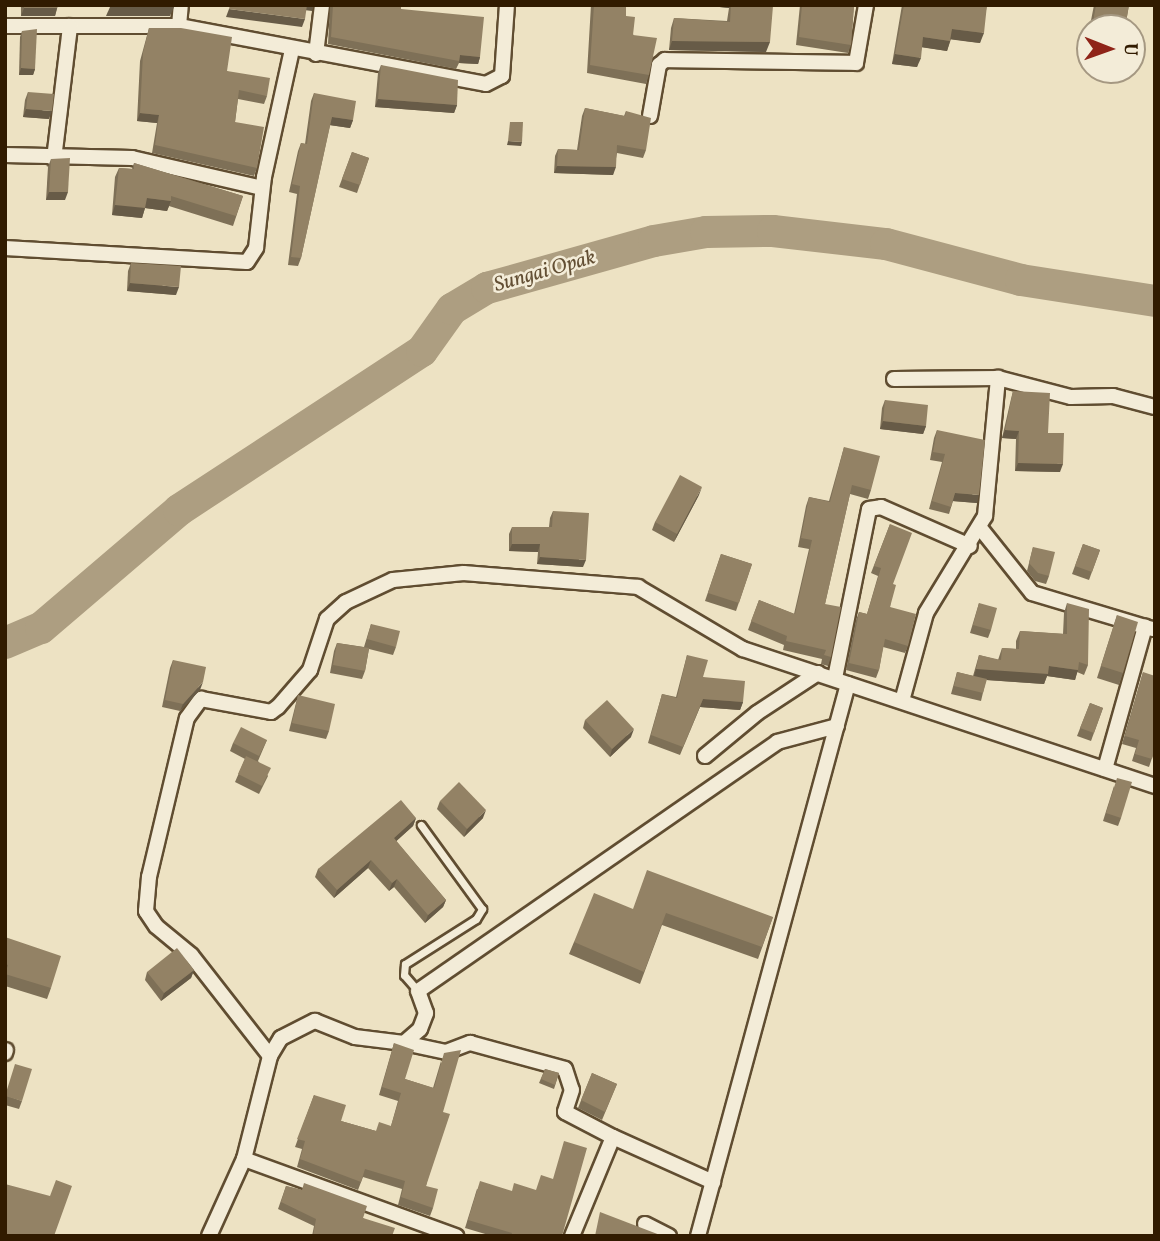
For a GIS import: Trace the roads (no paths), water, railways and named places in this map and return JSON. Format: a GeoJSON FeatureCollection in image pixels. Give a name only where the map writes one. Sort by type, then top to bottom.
{"type":"FeatureCollection","features":[{"type":"Feature","properties":{"kind":"street"},"geometry":{"type":"LineString","coordinates":[[179,26],[181,5]]}},
{"type":"Feature","properties":{"kind":"street"},"geometry":{"type":"LineString","coordinates":[[316,54],[322,5]]}},
{"type":"Feature","properties":{"kind":"street"},"geometry":{"type":"LineString","coordinates":[[5,26],[179,26],[292,50],[477,83],[495,82],[505,65],[507,5]]}},
{"type":"Feature","properties":{"kind":"street"},"geometry":{"type":"LineString","coordinates":[[650,116],[659,65],[665,60],[856,63],[866,5]]}},
{"type":"Feature","properties":{"kind":"street"},"geometry":{"type":"LineString","coordinates":[[54,159],[70,26]]}},
{"type":"Feature","properties":{"kind":"street"},"geometry":{"type":"LineString","coordinates":[[5,248],[237,265],[247,262],[257,248],[262,188],[292,50]]}},
{"type":"Feature","properties":{"kind":"street"},"geometry":{"type":"LineString","coordinates":[[5,155],[54,159],[132,158],[262,188]]}},
{"type":"Feature","properties":{"kind":"street"},"geometry":{"type":"LineString","coordinates":[[894,379],[997,384],[1071,397],[1113,396],[1155,407]]}},
{"type":"Feature","properties":{"kind":"street"},"geometry":{"type":"LineString","coordinates":[[902,701],[926,613],[981,529],[989,496],[997,384]]}},
{"type":"Feature","properties":{"kind":"street"},"geometry":{"type":"LineString","coordinates":[[698,1236],[837,726],[869,509],[881,507],[970,546]]}},
{"type":"Feature","properties":{"kind":"street"},"geometry":{"type":"LineString","coordinates":[[981,529],[1032,593],[1150,628],[1105,769]]}},
{"type":"Feature","properties":{"kind":"street"},"geometry":{"type":"LineString","coordinates":[[270,1056],[191,955],[156,926],[146,911],[149,877],[194,703],[210,699],[271,712],[310,670],[327,619],[346,602],[393,580],[464,573],[638,587],[743,649],[1155,786]]}},
{"type":"Feature","properties":{"kind":"street"},"geometry":{"type":"LineString","coordinates":[[705,756],[757,713],[818,673]]}},
{"type":"Feature","properties":{"kind":"street"},"geometry":{"type":"LineString","coordinates":[[404,1043],[420,1029],[426,1013],[418,991],[777,743],[837,726]]}},
{"type":"Feature","properties":{"kind":"street"},"geometry":{"type":"LineString","coordinates":[[209,1236],[244,1159],[270,1056],[281,1038],[315,1021],[355,1037],[446,1052],[470,1043],[565,1069],[572,1090],[565,1112],[713,1182]]}},
{"type":"Feature","properties":{"kind":"street"},"geometry":{"type":"LineString","coordinates":[[572,1236],[613,1137]]}},
{"type":"Feature","properties":{"kind":"street"},"geometry":{"type":"LineString","coordinates":[[244,1159],[456,1236]]}},
{"type":"Feature","properties":{"kind":"street"},"geometry":{"type":"LineString","coordinates":[[645,1224],[669,1236]]}},
{"type":"Feature","properties":{"kind":"lane"},"geometry":{"type":"LineString","coordinates":[[418,991],[404,975],[405,964],[475,919],[482,909],[421,825]]}},
{"type":"Feature","properties":{"kind":"waterway","name":"Sungai Opak"},"geometry":{"type":"LineString","coordinates":[[5,643],[41,628],[179,510],[422,351],[452,309],[487,288],[654,241],[706,232],[773,231],[886,244],[1021,280],[1155,301]]}}]}
